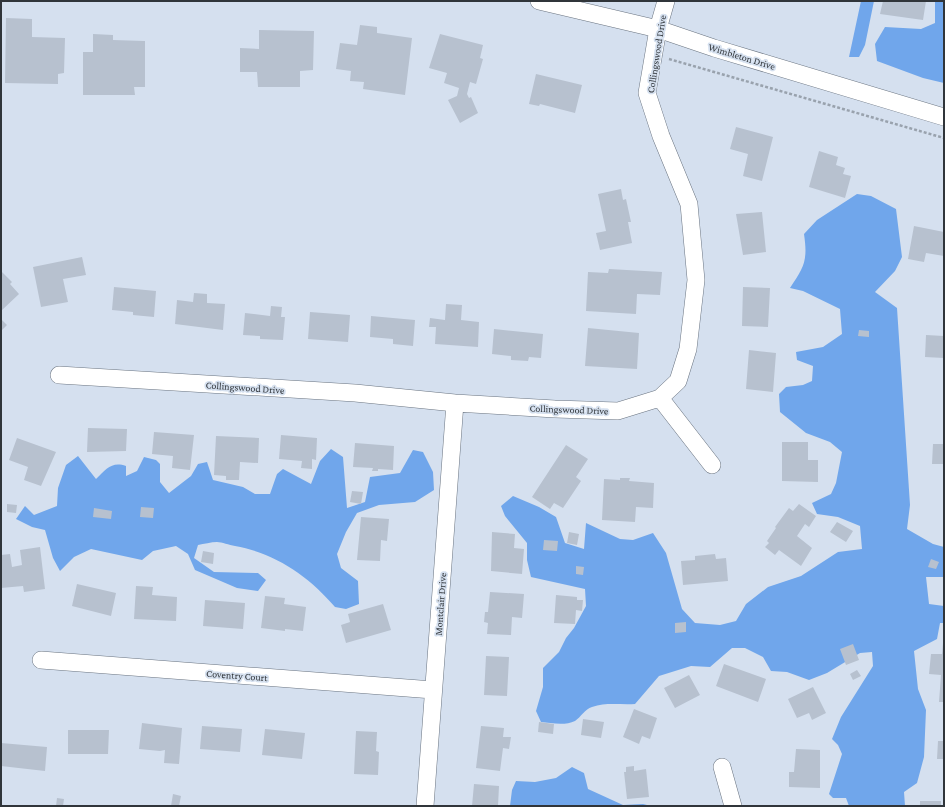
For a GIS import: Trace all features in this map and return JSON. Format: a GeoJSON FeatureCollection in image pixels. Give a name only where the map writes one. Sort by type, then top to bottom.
{"type":"FeatureCollection","features":[{"type":"Feature","properties":{"kind":"street","name":"Wimbleton Drive"},"geometry":{"type":"LineString","coordinates":[[539,1],[658,29],[714,48],[944,116]]}},
{"type":"Feature","properties":{"kind":"street","name":"Collingswood Drive"},"geometry":{"type":"LineString","coordinates":[[59,375],[355,393],[455,403],[555,409],[618,411],[660,398],[678,381],[688,350],[696,280],[689,204],[660,136],[647,93],[658,29],[666,1]]}},
{"type":"Feature","properties":{"kind":"street"},"geometry":{"type":"LineString","coordinates":[[660,398],[712,465]]}},
{"type":"Feature","properties":{"kind":"street","name":"Montclair Drive"},"geometry":{"type":"LineString","coordinates":[[425,806],[455,403]]}},
{"type":"Feature","properties":{"kind":"street","name":"Coventry Court"},"geometry":{"type":"LineString","coordinates":[[41,660],[433,690]]}},
{"type":"Feature","properties":{"kind":"street"},"geometry":{"type":"LineString","coordinates":[[722,767],[733,806]]}},
{"type":"Feature","properties":{"kind":"path"},"geometry":{"type":"LineString","coordinates":[[668,59],[944,138]]}},
{"type":"Feature","properties":{"kind":"shaded area"},"geometry":{"type":"Polygon","coordinates":[[[861,1],[874,1],[865,45],[859,57],[849,57],[861,1]]]}},
{"type":"Feature","properties":{"kind":"shaded area"},"geometry":{"type":"Polygon","coordinates":[[[935,1],[944,1],[944,83],[923,78],[877,61],[875,44],[885,27],[921,29],[935,23],[935,1]]]}},
{"type":"Feature","properties":{"kind":"shaded area"},"geometry":{"type":"Polygon","coordinates":[[[857,194],[871,196],[896,209],[902,257],[895,271],[875,292],[897,308],[910,505],[907,529],[933,544],[944,547],[944,577],[926,577],[929,604],[944,606],[944,623],[940,623],[937,639],[914,651],[918,689],[926,710],[924,757],[917,783],[904,792],[905,806],[849,806],[846,798],[833,798],[829,794],[842,754],[838,745],[832,739],[841,717],[873,666],[872,652],[860,653],[827,673],[809,680],[787,672],[771,671],[763,657],[745,648],[732,648],[710,667],[691,666],[659,676],[635,704],[597,705],[587,709],[571,723],[558,724],[541,722],[536,711],[543,687],[543,668],[559,652],[586,606],[585,589],[531,577],[527,560],[527,543],[505,516],[501,506],[513,496],[539,507],[556,517],[565,543],[584,549],[586,523],[620,539],[633,540],[653,533],[666,553],[682,609],[695,623],[720,625],[736,621],[746,604],[768,587],[801,576],[838,552],[862,549],[860,526],[838,517],[817,514],[812,503],[831,494],[836,483],[842,452],[830,442],[806,433],[780,412],[779,394],[786,387],[803,385],[812,381],[813,366],[797,360],[796,352],[823,347],[842,334],[840,309],[803,291],[790,288],[804,263],[804,234],[817,220],[857,194]]]}},
{"type":"Feature","properties":{"kind":"shaded area"},"geometry":{"type":"Polygon","coordinates":[[[331,449],[343,457],[347,508],[365,502],[370,477],[400,473],[413,450],[423,452],[433,472],[434,490],[415,502],[379,505],[357,513],[346,532],[337,554],[341,568],[358,581],[359,604],[346,609],[335,607],[314,585],[277,560],[250,549],[219,542],[198,545],[194,558],[214,572],[258,573],[266,580],[258,591],[237,588],[195,570],[188,554],[176,546],[153,551],[142,560],[91,549],[74,557],[60,571],[53,558],[45,530],[32,527],[16,519],[25,506],[34,515],[57,506],[58,488],[66,465],[78,456],[96,479],[106,469],[113,465],[126,466],[126,476],[137,471],[144,457],[156,460],[160,464],[160,482],[169,493],[191,476],[198,464],[207,462],[213,480],[243,487],[255,494],[270,494],[277,474],[283,469],[311,484],[320,461],[331,449]]]}},
{"type":"Feature","properties":{"kind":"shaded area"},"geometry":{"type":"Polygon","coordinates":[[[572,767],[584,773],[588,789],[623,805],[643,804],[651,806],[510,806],[512,790],[516,781],[535,782],[556,778],[572,767]]]}},
{"type":"Feature","properties":{"kind":"building"},"geometry":{"type":"Polygon","coordinates":[[[883,1],[926,1],[923,20],[880,14],[883,1]]]}},
{"type":"Feature","properties":{"kind":"building"},"geometry":{"type":"Polygon","coordinates":[[[6,18],[32,19],[32,37],[65,38],[64,73],[58,74],[58,84],[5,83],[6,18]]]}},
{"type":"Feature","properties":{"kind":"building"},"geometry":{"type":"Polygon","coordinates":[[[360,25],[377,27],[377,33],[412,38],[405,95],[363,89],[364,82],[350,81],[351,71],[336,69],[340,43],[357,45],[360,25]]]}},
{"type":"Feature","properties":{"kind":"building"},"geometry":{"type":"Polygon","coordinates":[[[259,30],[314,31],[313,70],[300,71],[300,87],[258,87],[257,72],[240,72],[240,48],[259,49],[259,30]]]}},
{"type":"Feature","properties":{"kind":"building"},"geometry":{"type":"Polygon","coordinates":[[[93,34],[113,35],[113,40],[145,41],[145,87],[134,87],[135,95],[83,95],[83,52],[93,52],[93,34]]]}},
{"type":"Feature","properties":{"kind":"building"},"geometry":{"type":"Polygon","coordinates":[[[440,34],[483,45],[480,58],[483,59],[476,84],[470,82],[467,94],[469,98],[471,97],[478,113],[460,123],[448,100],[457,96],[459,88],[444,83],[447,73],[429,68],[440,34]]]}},
{"type":"Feature","properties":{"kind":"building"},"geometry":{"type":"Polygon","coordinates":[[[536,74],[582,85],[575,113],[540,104],[539,106],[529,104],[536,74]]]}},
{"type":"Feature","properties":{"kind":"building"},"geometry":{"type":"Polygon","coordinates":[[[736,127],[773,137],[762,181],[743,176],[748,154],[730,149],[736,127]]]}},
{"type":"Feature","properties":{"kind":"building"},"geometry":{"type":"Polygon","coordinates":[[[819,151],[838,157],[836,165],[845,168],[843,174],[851,176],[845,198],[809,187],[819,151]]]}},
{"type":"Feature","properties":{"kind":"building"},"geometry":{"type":"Polygon","coordinates":[[[621,189],[623,200],[626,199],[631,222],[628,222],[632,243],[600,250],[596,233],[606,231],[598,194],[621,189]]]}},
{"type":"Feature","properties":{"kind":"building"},"geometry":{"type":"Polygon","coordinates":[[[762,212],[766,252],[743,255],[736,214],[762,212]]]}},
{"type":"Feature","properties":{"kind":"building"},"geometry":{"type":"Polygon","coordinates":[[[914,226],[944,232],[944,256],[926,253],[924,262],[908,259],[914,226]]]}},
{"type":"Feature","properties":{"kind":"building"},"geometry":{"type":"Polygon","coordinates":[[[82,257],[86,275],[63,279],[68,302],[41,307],[33,267],[82,257]]]}},
{"type":"Feature","properties":{"kind":"building"},"geometry":{"type":"Polygon","coordinates":[[[609,269],[662,272],[660,295],[637,294],[636,314],[586,311],[588,272],[608,273],[609,269]]]}},
{"type":"Feature","properties":{"kind":"building"},"geometry":{"type":"Polygon","coordinates":[[[1,271],[12,282],[10,284],[19,294],[1,311],[1,271]]]}},
{"type":"Feature","properties":{"kind":"building"},"geometry":{"type":"Polygon","coordinates":[[[114,287],[156,291],[154,317],[133,315],[133,312],[112,310],[114,287]]]}},
{"type":"Feature","properties":{"kind":"building"},"geometry":{"type":"Polygon","coordinates":[[[743,287],[770,288],[768,327],[742,326],[743,287]]]}},
{"type":"Feature","properties":{"kind":"building"},"geometry":{"type":"Polygon","coordinates":[[[194,293],[207,294],[207,303],[225,304],[223,330],[175,324],[177,300],[193,302],[194,293]]]}},
{"type":"Feature","properties":{"kind":"building"},"geometry":{"type":"Polygon","coordinates":[[[446,304],[462,305],[461,320],[479,322],[478,347],[435,344],[436,327],[429,327],[430,318],[445,320],[446,304]]]}},
{"type":"Feature","properties":{"kind":"building"},"geometry":{"type":"Polygon","coordinates":[[[271,306],[282,307],[281,317],[285,317],[283,340],[260,339],[260,336],[243,335],[245,313],[270,316],[271,306]]]}},
{"type":"Feature","properties":{"kind":"building"},"geometry":{"type":"Polygon","coordinates":[[[310,312],[350,315],[348,342],[308,339],[310,312]]]}},
{"type":"Feature","properties":{"kind":"building"},"geometry":{"type":"Polygon","coordinates":[[[371,316],[415,320],[413,346],[393,344],[393,339],[370,337],[371,316]]]}},
{"type":"Feature","properties":{"kind":"building"},"geometry":{"type":"Polygon","coordinates":[[[1,319],[7,325],[1,331],[1,319]]]}},
{"type":"Feature","properties":{"kind":"building"},"geometry":{"type":"Polygon","coordinates":[[[588,328],[639,333],[637,369],[585,366],[588,328]]]}},
{"type":"Feature","properties":{"kind":"building"},"geometry":{"type":"Polygon","coordinates":[[[494,329],[543,334],[541,358],[529,357],[528,361],[511,360],[511,356],[492,354],[494,329]]]}},
{"type":"Feature","properties":{"kind":"building"},"geometry":{"type":"Polygon","coordinates":[[[859,330],[869,331],[869,337],[858,336],[859,330]]]}},
{"type":"Feature","properties":{"kind":"building"},"geometry":{"type":"Polygon","coordinates":[[[926,335],[944,336],[944,358],[925,357],[926,335]]]}},
{"type":"Feature","properties":{"kind":"building"},"geometry":{"type":"Polygon","coordinates":[[[749,350],[776,353],[773,392],[746,389],[749,350]]]}},
{"type":"Feature","properties":{"kind":"building"},"geometry":{"type":"Polygon","coordinates":[[[88,428],[127,429],[126,451],[87,452],[88,428]]]}},
{"type":"Feature","properties":{"kind":"building"},"geometry":{"type":"Polygon","coordinates":[[[154,432],[194,435],[190,470],[172,468],[173,456],[152,454],[154,432]]]}},
{"type":"Feature","properties":{"kind":"building"},"geometry":{"type":"Polygon","coordinates":[[[281,435],[317,438],[316,460],[312,459],[312,469],[301,468],[302,461],[279,459],[281,435]]]}},
{"type":"Feature","properties":{"kind":"building"},"geometry":{"type":"Polygon","coordinates":[[[216,436],[259,438],[258,463],[240,462],[239,480],[226,480],[226,476],[214,475],[216,436]]]}},
{"type":"Feature","properties":{"kind":"building"},"geometry":{"type":"Polygon","coordinates":[[[17,438],[56,452],[41,486],[24,480],[28,467],[9,460],[17,438]]]}},
{"type":"Feature","properties":{"kind":"building"},"geometry":{"type":"Polygon","coordinates":[[[782,442],[808,442],[808,460],[818,460],[818,482],[782,481],[782,442]]]}},
{"type":"Feature","properties":{"kind":"building"},"geometry":{"type":"Polygon","coordinates":[[[355,443],[394,446],[393,470],[378,469],[378,471],[372,471],[373,468],[353,467],[355,443]]]}},
{"type":"Feature","properties":{"kind":"building"},"geometry":{"type":"Polygon","coordinates":[[[933,444],[944,444],[944,464],[932,464],[933,444]]]}},
{"type":"Feature","properties":{"kind":"building"},"geometry":{"type":"Polygon","coordinates":[[[566,445],[588,459],[576,477],[581,481],[563,508],[554,503],[550,509],[532,497],[566,445]]]}},
{"type":"Feature","properties":{"kind":"building"},"geometry":{"type":"Polygon","coordinates":[[[620,478],[630,478],[629,481],[654,483],[653,508],[636,507],[635,522],[602,520],[604,479],[620,480],[620,478]]]}},
{"type":"Feature","properties":{"kind":"building"},"geometry":{"type":"Polygon","coordinates":[[[352,491],[363,492],[361,504],[350,502],[352,491]]]}},
{"type":"Feature","properties":{"kind":"building"},"geometry":{"type":"Polygon","coordinates":[[[7,504],[17,505],[16,513],[7,512],[7,504]]]}},
{"type":"Feature","properties":{"kind":"building"},"geometry":{"type":"Polygon","coordinates":[[[799,504],[816,516],[809,527],[805,524],[797,536],[812,548],[801,566],[779,550],[775,555],[765,547],[769,543],[767,541],[776,528],[775,527],[789,508],[793,511],[799,504]]]}},
{"type":"Feature","properties":{"kind":"building"},"geometry":{"type":"Polygon","coordinates":[[[141,507],[154,508],[153,518],[140,517],[141,507]]]}},
{"type":"Feature","properties":{"kind":"building"},"geometry":{"type":"Polygon","coordinates":[[[94,508],[112,511],[111,519],[93,517],[94,508]]]}},
{"type":"Feature","properties":{"kind":"building"},"geometry":{"type":"Polygon","coordinates":[[[361,517],[389,519],[387,541],[381,540],[380,561],[357,560],[361,517]]]}},
{"type":"Feature","properties":{"kind":"building"},"geometry":{"type":"Polygon","coordinates":[[[837,522],[853,531],[846,542],[830,532],[837,522]]]}},
{"type":"Feature","properties":{"kind":"building"},"geometry":{"type":"Polygon","coordinates":[[[492,532],[515,534],[514,548],[524,549],[522,574],[491,571],[492,532]]]}},
{"type":"Feature","properties":{"kind":"building"},"geometry":{"type":"Polygon","coordinates":[[[569,532],[579,534],[577,545],[567,543],[569,532]]]}},
{"type":"Feature","properties":{"kind":"building"},"geometry":{"type":"Polygon","coordinates":[[[544,540],[558,541],[557,551],[543,550],[544,540]]]}},
{"type":"Feature","properties":{"kind":"building"},"geometry":{"type":"Polygon","coordinates":[[[40,547],[45,589],[24,592],[23,586],[1,588],[1,555],[10,554],[12,567],[22,565],[20,550],[40,547]]]}},
{"type":"Feature","properties":{"kind":"building"},"geometry":{"type":"Polygon","coordinates":[[[203,551],[214,553],[213,564],[201,562],[203,551]]]}},
{"type":"Feature","properties":{"kind":"building"},"geometry":{"type":"Polygon","coordinates":[[[715,554],[716,559],[726,558],[728,581],[683,585],[681,561],[695,560],[695,556],[715,554]]]}},
{"type":"Feature","properties":{"kind":"building"},"geometry":{"type":"Polygon","coordinates":[[[931,559],[939,562],[936,569],[928,567],[931,559]]]}},
{"type":"Feature","properties":{"kind":"building"},"geometry":{"type":"Polygon","coordinates":[[[576,566],[584,567],[583,575],[576,574],[576,566]]]}},
{"type":"Feature","properties":{"kind":"building"},"geometry":{"type":"Polygon","coordinates":[[[77,584],[116,593],[111,616],[72,606],[77,584]]]}},
{"type":"Feature","properties":{"kind":"building"},"geometry":{"type":"Polygon","coordinates":[[[136,586],[153,587],[152,595],[177,597],[176,621],[134,619],[136,586]]]}},
{"type":"Feature","properties":{"kind":"building"},"geometry":{"type":"Polygon","coordinates":[[[490,592],[524,594],[522,618],[512,617],[511,635],[487,634],[488,623],[484,622],[485,612],[488,612],[490,592]]]}},
{"type":"Feature","properties":{"kind":"building"},"geometry":{"type":"Polygon","coordinates":[[[556,595],[577,597],[577,600],[583,600],[582,611],[576,610],[575,624],[554,623],[556,595]]]}},
{"type":"Feature","properties":{"kind":"building"},"geometry":{"type":"Polygon","coordinates":[[[265,596],[285,598],[284,604],[306,607],[303,631],[285,629],[285,631],[261,628],[265,596]]]}},
{"type":"Feature","properties":{"kind":"building"},"geometry":{"type":"Polygon","coordinates":[[[205,600],[245,603],[243,629],[203,626],[205,600]]]}},
{"type":"Feature","properties":{"kind":"building"},"geometry":{"type":"Polygon","coordinates":[[[383,604],[391,630],[346,643],[341,625],[350,622],[348,614],[383,604]]]}},
{"type":"Feature","properties":{"kind":"building"},"geometry":{"type":"Polygon","coordinates":[[[686,622],[686,632],[675,633],[675,623],[686,622]]]}},
{"type":"Feature","properties":{"kind":"building"},"geometry":{"type":"Polygon","coordinates":[[[943,643],[944,702],[939,702],[941,675],[929,674],[931,654],[942,654],[943,643]]]}},
{"type":"Feature","properties":{"kind":"building"},"geometry":{"type":"Polygon","coordinates":[[[853,644],[859,660],[846,665],[840,649],[853,644]]]}},
{"type":"Feature","properties":{"kind":"building"},"geometry":{"type":"Polygon","coordinates":[[[486,656],[509,657],[507,696],[484,695],[486,656]]]}},
{"type":"Feature","properties":{"kind":"building"},"geometry":{"type":"Polygon","coordinates":[[[724,664],[766,679],[758,702],[716,686],[724,664]]]}},
{"type":"Feature","properties":{"kind":"building"},"geometry":{"type":"Polygon","coordinates":[[[857,670],[861,676],[853,680],[850,674],[857,670]]]}},
{"type":"Feature","properties":{"kind":"building"},"geometry":{"type":"Polygon","coordinates":[[[689,675],[700,695],[675,708],[664,688],[689,675]]]}},
{"type":"Feature","properties":{"kind":"building"},"geometry":{"type":"Polygon","coordinates":[[[813,687],[826,713],[812,720],[809,713],[797,718],[788,699],[813,687]]]}},
{"type":"Feature","properties":{"kind":"building"},"geometry":{"type":"Polygon","coordinates":[[[634,709],[657,718],[650,739],[642,736],[639,744],[623,737],[634,709]]]}},
{"type":"Feature","properties":{"kind":"building"},"geometry":{"type":"Polygon","coordinates":[[[583,719],[604,722],[601,738],[581,735],[583,719]]]}},
{"type":"Feature","properties":{"kind":"building"},"geometry":{"type":"Polygon","coordinates":[[[539,722],[554,724],[553,734],[538,732],[539,722]]]}},
{"type":"Feature","properties":{"kind":"building"},"geometry":{"type":"Polygon","coordinates":[[[142,723],[182,728],[179,764],[164,763],[165,750],[139,749],[142,723]]]}},
{"type":"Feature","properties":{"kind":"building"},"geometry":{"type":"Polygon","coordinates":[[[202,726],[242,729],[240,752],[200,749],[202,726]]]}},
{"type":"Feature","properties":{"kind":"building"},"geometry":{"type":"Polygon","coordinates":[[[481,726],[504,728],[503,737],[511,737],[509,749],[503,748],[500,771],[476,768],[481,726]]]}},
{"type":"Feature","properties":{"kind":"building"},"geometry":{"type":"Polygon","coordinates":[[[265,729],[305,733],[302,759],[262,755],[265,729]]]}},
{"type":"Feature","properties":{"kind":"building"},"geometry":{"type":"Polygon","coordinates":[[[68,730],[109,730],[108,754],[68,754],[68,730]]]}},
{"type":"Feature","properties":{"kind":"building"},"geometry":{"type":"Polygon","coordinates":[[[356,731],[377,732],[376,751],[379,752],[378,775],[354,774],[356,731]]]}},
{"type":"Feature","properties":{"kind":"building"},"geometry":{"type":"Polygon","coordinates":[[[938,741],[944,741],[944,759],[937,759],[938,741]]]}},
{"type":"Feature","properties":{"kind":"building"},"geometry":{"type":"Polygon","coordinates":[[[1,743],[47,747],[45,771],[1,766],[1,743]]]}},
{"type":"Feature","properties":{"kind":"building"},"geometry":{"type":"Polygon","coordinates":[[[796,749],[820,750],[820,788],[789,787],[789,772],[794,772],[796,749]]]}},
{"type":"Feature","properties":{"kind":"building"},"geometry":{"type":"Polygon","coordinates":[[[634,766],[634,771],[646,769],[649,797],[627,799],[624,772],[626,772],[626,767],[634,766]]]}},
{"type":"Feature","properties":{"kind":"building"},"geometry":{"type":"Polygon","coordinates":[[[474,784],[499,786],[498,806],[472,806],[474,784]]]}},
{"type":"Feature","properties":{"kind":"building"},"geometry":{"type":"Polygon","coordinates":[[[173,794],[181,796],[179,806],[171,806],[173,794]]]}},
{"type":"Feature","properties":{"kind":"building"},"geometry":{"type":"Polygon","coordinates":[[[57,798],[64,799],[63,806],[56,806],[57,798]]]}},
{"type":"Feature","properties":{"kind":"building"},"geometry":{"type":"Polygon","coordinates":[[[920,801],[941,801],[941,806],[920,806],[920,801]]]}}]}
